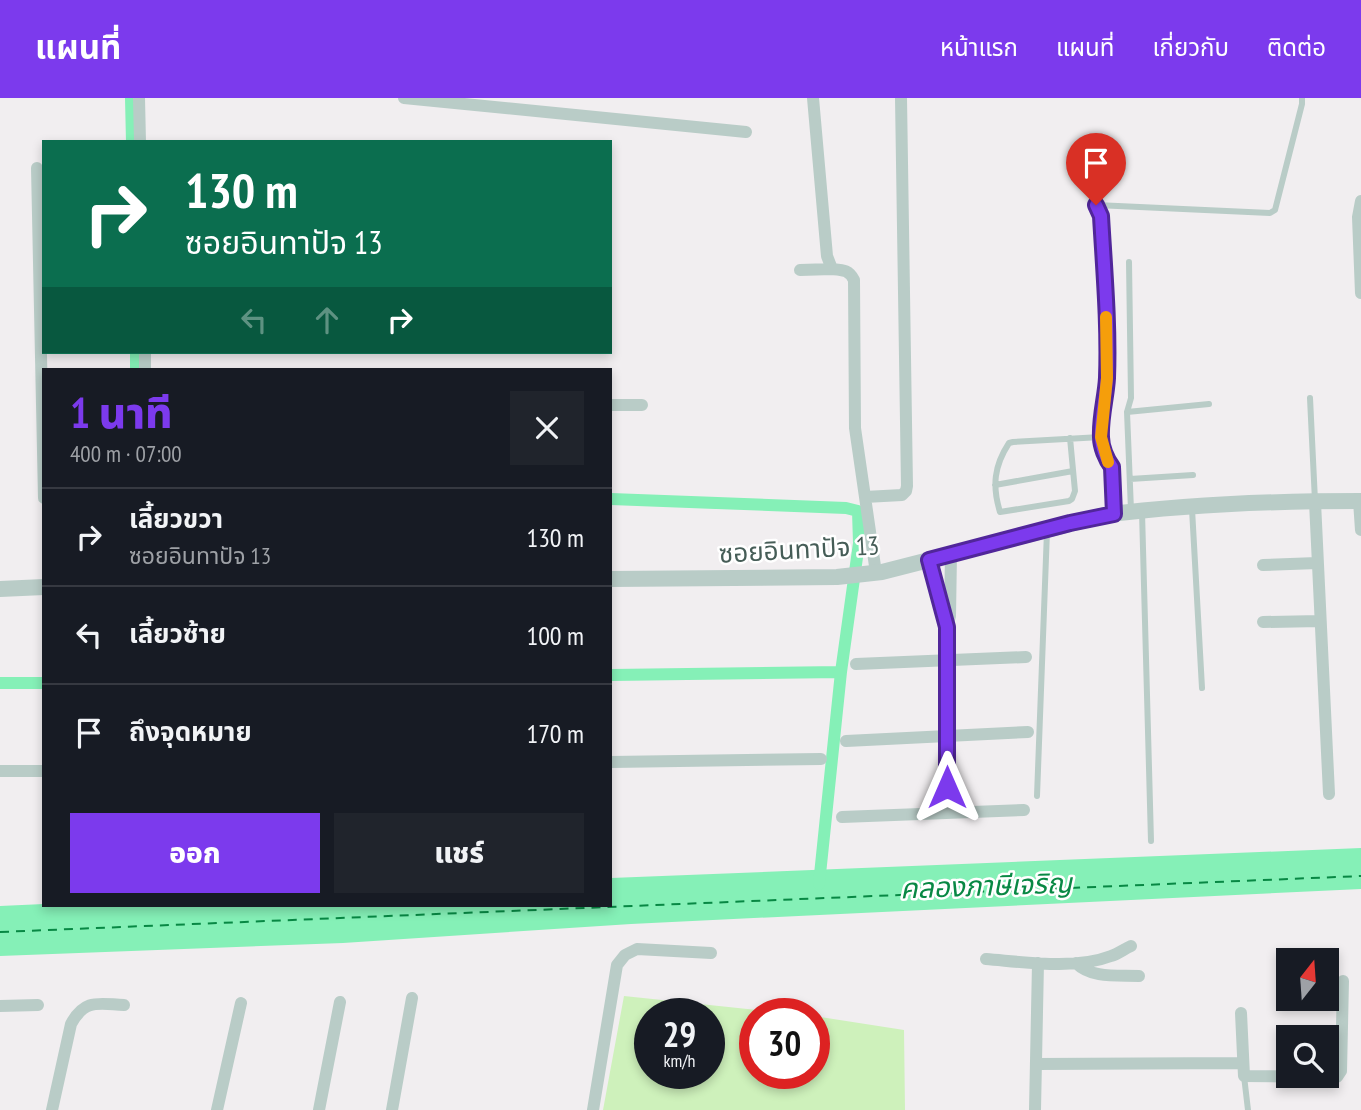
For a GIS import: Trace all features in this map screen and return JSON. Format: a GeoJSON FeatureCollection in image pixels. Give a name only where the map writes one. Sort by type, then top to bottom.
{"type":"FeatureCollection","features":[{"type":"Feature","properties":{"kind":"street"},"geometry":{"type":"LineString","coordinates":[[139,98],[140,140]]}},
{"type":"Feature","properties":{"kind":"street"},"geometry":{"type":"LineString","coordinates":[[404,98],[528,104],[746,132]]}},
{"type":"Feature","properties":{"kind":"street"},"geometry":{"type":"LineString","coordinates":[[813,98],[827,256],[832,269]]}},
{"type":"Feature","properties":{"kind":"street"},"geometry":{"type":"LineString","coordinates":[[865,497],[902,495],[907,486],[901,98]]}},
{"type":"Feature","properties":{"kind":"street"},"geometry":{"type":"LineString","coordinates":[[37,168],[42,337]]}},
{"type":"Feature","properties":{"kind":"street"},"geometry":{"type":"LineString","coordinates":[[1361,201],[1361,293]]}},
{"type":"Feature","properties":{"kind":"street"},"geometry":{"type":"LineString","coordinates":[[800,270],[845,270],[851,274],[854,281],[855,428],[865,497],[864,574]]}},
{"type":"Feature","properties":{"kind":"street"},"geometry":{"type":"LineString","coordinates":[[612,405],[642,405]]}},
{"type":"Feature","properties":{"kind":"street"},"geometry":{"type":"LineString","coordinates":[[1360,501],[1361,530]]}},
{"type":"Feature","properties":{"kind":"street","name":"ซอยอินทาปัจ 13"},"geometry":{"type":"LineString","coordinates":[[612,579],[864,574],[1114,514],[1192,507],[1360,501]]}},
{"type":"Feature","properties":{"kind":"street"},"geometry":{"type":"LineString","coordinates":[[1315,502],[1329,794]]}},
{"type":"Feature","properties":{"kind":"street"},"geometry":{"type":"LineString","coordinates":[[947,627],[950,616],[951,554]]}},
{"type":"Feature","properties":{"kind":"street"},"geometry":{"type":"LineString","coordinates":[[929,560],[947,627],[947,812]]}},
{"type":"Feature","properties":{"kind":"street"},"geometry":{"type":"LineString","coordinates":[[1263,565],[1317,563]]}},
{"type":"Feature","properties":{"kind":"street"},"geometry":{"type":"LineString","coordinates":[[0,589],[42,587]]}},
{"type":"Feature","properties":{"kind":"street"},"geometry":{"type":"LineString","coordinates":[[1263,622],[1320,621]]}},
{"type":"Feature","properties":{"kind":"street"},"geometry":{"type":"LineString","coordinates":[[856,664],[1026,657]]}},
{"type":"Feature","properties":{"kind":"street"},"geometry":{"type":"LineString","coordinates":[[846,741],[1028,732]]}},
{"type":"Feature","properties":{"kind":"street"},"geometry":{"type":"LineString","coordinates":[[612,762],[821,759]]}},
{"type":"Feature","properties":{"kind":"street"},"geometry":{"type":"LineString","coordinates":[[0,771],[42,771]]}},
{"type":"Feature","properties":{"kind":"street"},"geometry":{"type":"LineString","coordinates":[[842,817],[1024,810]]}},
{"type":"Feature","properties":{"kind":"street"},"geometry":{"type":"LineString","coordinates":[[986,959],[1076,963],[1111,956],[1130,946]]}},
{"type":"Feature","properties":{"kind":"street"},"geometry":{"type":"LineString","coordinates":[[593,1110],[617,965],[625,955],[637,950],[710,953]]}},
{"type":"Feature","properties":{"kind":"street"},"geometry":{"type":"LineString","coordinates":[[1035,1110],[1038,963]]}},
{"type":"Feature","properties":{"kind":"street"},"geometry":{"type":"LineString","coordinates":[[1076,963],[1092,974],[1139,976]]}},
{"type":"Feature","properties":{"kind":"street"},"geometry":{"type":"LineString","coordinates":[[1037,1063],[1244,1069],[1337,1077],[1341,1072],[1343,981]]}},
{"type":"Feature","properties":{"kind":"street"},"geometry":{"type":"LineString","coordinates":[[393,1110],[412,998]]}},
{"type":"Feature","properties":{"kind":"street"},"geometry":{"type":"LineString","coordinates":[[320,1110],[340,1002]]}},
{"type":"Feature","properties":{"kind":"street"},"geometry":{"type":"LineString","coordinates":[[217,1110],[241,1003]]}},
{"type":"Feature","properties":{"kind":"street"},"geometry":{"type":"LineString","coordinates":[[52,1110],[71,1024],[78,1011],[92,1004],[124,1004]]}},
{"type":"Feature","properties":{"kind":"street"},"geometry":{"type":"LineString","coordinates":[[0,1006],[38,1005]]}},
{"type":"Feature","properties":{"kind":"street"},"geometry":{"type":"LineString","coordinates":[[1241,1013],[1244,1069]]}},
{"type":"Feature","properties":{"kind":"lane"},"geometry":{"type":"LineString","coordinates":[[1096,205],[1270,213],[1275,211],[1302,98]]}},
{"type":"Feature","properties":{"kind":"lane"},"geometry":{"type":"LineString","coordinates":[[1094,144],[1093,198],[1101,216],[1106,287],[1107,378],[1101,437],[1107,461],[1112,467],[1114,514]]}},
{"type":"Feature","properties":{"kind":"lane"},"geometry":{"type":"LineString","coordinates":[[1129,262],[1131,398],[1127,412],[1130,479],[1137,511],[1151,841]]}},
{"type":"Feature","properties":{"kind":"lane"},"geometry":{"type":"LineString","coordinates":[[1310,398],[1315,502]]}},
{"type":"Feature","properties":{"kind":"lane"},"geometry":{"type":"LineString","coordinates":[[1127,412],[1209,404]]}},
{"type":"Feature","properties":{"kind":"lane"},"geometry":{"type":"LineString","coordinates":[[1070,438],[1074,496],[1069,501],[999,511],[995,485],[996,466],[1009,443],[1070,438],[1101,437]]}},
{"type":"Feature","properties":{"kind":"lane"},"geometry":{"type":"LineString","coordinates":[[995,485],[1073,471]]}},
{"type":"Feature","properties":{"kind":"lane"},"geometry":{"type":"LineString","coordinates":[[1130,479],[1193,475]]}},
{"type":"Feature","properties":{"kind":"lane"},"geometry":{"type":"LineString","coordinates":[[1192,507],[1202,688]]}},
{"type":"Feature","properties":{"kind":"lane"},"geometry":{"type":"LineString","coordinates":[[1037,796],[1047,529]]}},
{"type":"Feature","properties":{"kind":"lane"},"geometry":{"type":"LineString","coordinates":[[1244,1069],[1248,1110]]}},
{"type":"Feature","properties":{"kind":"shaded area"},"geometry":{"type":"Polygon","coordinates":[[[624,996],[643,998],[634,998],[634,1089],[725,1089],[725,1007],[739,1008],[739,1089],[830,1089],[830,1018],[904,1030],[905,1110],[603,1110],[624,996]]]}},
{"type":"Feature","properties":{"kind":"water","name":"คลองภาษีเจริญ"},"geometry":{"type":"Polygon","coordinates":[[[1361,848],[1361,889],[631,924],[343,943],[0,956],[0,906],[612,907],[612,878],[1361,848]]]}},
{"type":"Feature","properties":{"kind":"waterway"},"geometry":{"type":"LineString","coordinates":[[131,98],[132,140]]}},
{"type":"Feature","properties":{"kind":"waterway"},"geometry":{"type":"LineString","coordinates":[[136,354],[136,368]]}},
{"type":"Feature","properties":{"kind":"waterway"},"geometry":{"type":"LineString","coordinates":[[612,499],[846,508],[858,511],[859,543],[841,672],[819,884]]}},
{"type":"Feature","properties":{"kind":"waterway"},"geometry":{"type":"LineString","coordinates":[[612,675],[841,672]]}},
{"type":"Feature","properties":{"kind":"waterway"},"geometry":{"type":"LineString","coordinates":[[0,683],[42,683]]}},
{"type":"Feature","properties":{"kind":"ferry route"},"geometry":{"type":"LineString","coordinates":[[612,907],[1361,876]]}},
{"type":"Feature","properties":{"kind":"ferry route"},"geometry":{"type":"LineString","coordinates":[[0,932],[608,907]]}},
{"type":"Feature","properties":{"kind":"slow traffic"},"geometry":{"type":"LineString","coordinates":[[1106,317],[1107,378],[1101,437],[1108,462]]}},
{"type":"Feature","properties":{"kind":"route"},"geometry":{"type":"LineString","coordinates":[[947,787],[947,627],[929,560],[1114,514],[1112,467],[1107,461],[1101,437],[1107,378],[1106,287],[1101,216],[1096,205]]}}]}
